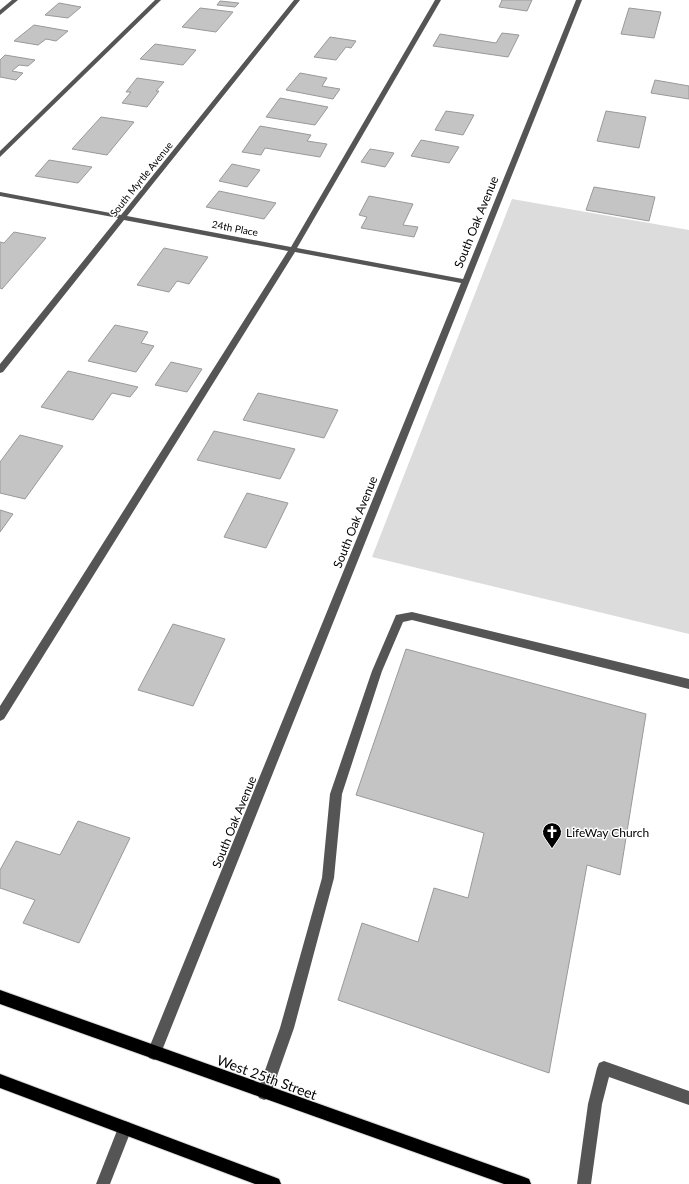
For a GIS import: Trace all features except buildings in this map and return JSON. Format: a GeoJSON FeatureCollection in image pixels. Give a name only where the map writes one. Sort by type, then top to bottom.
{"type":"FeatureCollection","features":[{"type":"Feature","properties":{"kind":"main road","name":"West 25th Street"},"geometry":{"type":"LineString","coordinates":[[0,997],[264,1093],[524,1184]]}},
{"type":"Feature","properties":{"kind":"main road"},"geometry":{"type":"LineString","coordinates":[[0,1081],[274,1184]]}},
{"type":"Feature","properties":{"kind":"street"},"geometry":{"type":"LineString","coordinates":[[0,13],[15,0]]}},
{"type":"Feature","properties":{"kind":"street"},"geometry":{"type":"LineString","coordinates":[[0,155],[158,0]]}},
{"type":"Feature","properties":{"kind":"street","name":"South Myrtle Avenue"},"geometry":{"type":"LineString","coordinates":[[0,370],[297,0]]}},
{"type":"Feature","properties":{"kind":"street"},"geometry":{"type":"LineString","coordinates":[[0,716],[293,249],[438,0]]}},
{"type":"Feature","properties":{"kind":"street","name":"South Oak Avenue"},"geometry":{"type":"LineString","coordinates":[[154,1053],[579,0]]}},
{"type":"Feature","properties":{"kind":"street","name":"24th Place"},"geometry":{"type":"LineString","coordinates":[[0,194],[466,282]]}},
{"type":"Feature","properties":{"kind":"street"},"geometry":{"type":"LineString","coordinates":[[264,1093],[287,1028],[328,878],[336,794],[377,671],[400,618],[412,616],[689,684]]}},
{"type":"Feature","properties":{"kind":"street"},"geometry":{"type":"LineString","coordinates":[[584,1184],[595,1104],[604,1068],[689,1098]]}},
{"type":"Feature","properties":{"kind":"street"},"geometry":{"type":"LineString","coordinates":[[103,1184],[125,1128]]}},
{"type":"Feature","properties":{"kind":"shaded area"},"geometry":{"type":"Polygon","coordinates":[[[512,199],[689,230],[689,634],[372,557],[512,199]]]}},
{"type":"Feature","properties":{"kind":"place","name":"LifeWay Church"},"geometry":{"type":"Point","coordinates":[552,849]}}]}
